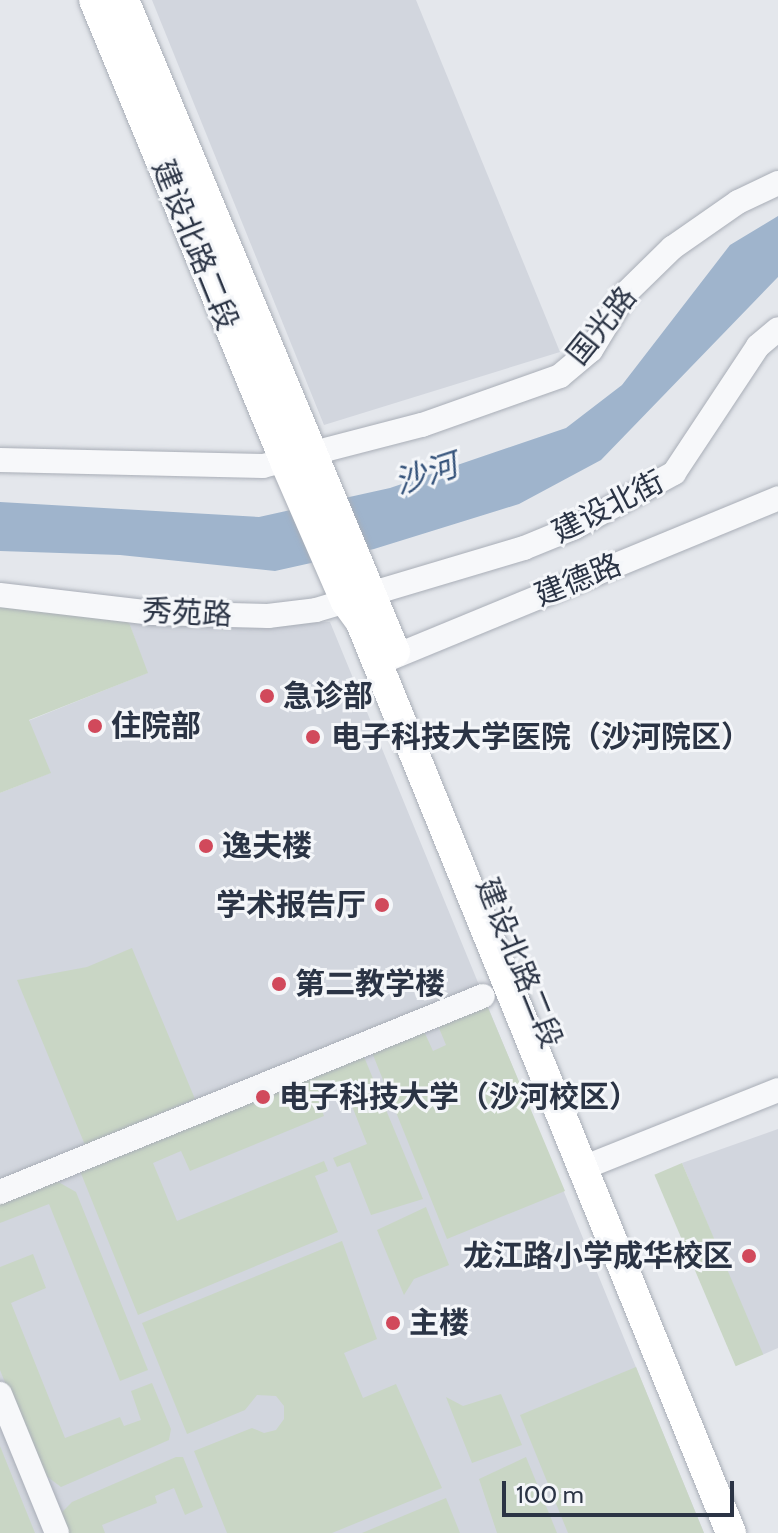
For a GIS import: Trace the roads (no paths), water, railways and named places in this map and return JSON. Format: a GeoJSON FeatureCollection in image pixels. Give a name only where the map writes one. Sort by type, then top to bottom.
{"type":"FeatureCollection","features":[{"type":"Feature","properties":{"kind":"main road","name":"建设北路二段"},"geometry":{"type":"LineString","coordinates":[[94,0],[387,660],[591,1165],[731,1533]]}},
{"type":"Feature","properties":{"kind":"main road","name":"建设北路二段"},"geometry":{"type":"LineString","coordinates":[[124,0],[304,473]]}},
{"type":"Feature","properties":{"kind":"main road","name":"建设北路二段"},"geometry":{"type":"LineString","coordinates":[[591,1165],[752,1533]]}},
{"type":"Feature","properties":{"kind":"street","name":"国光路"},"geometry":{"type":"LineString","coordinates":[[0,460],[263,466],[304,473],[422,425],[560,376],[591,350],[625,294],[672,248],[738,202],[778,183]]}},
{"type":"Feature","properties":{"kind":"street","name":"建设北街"},"geometry":{"type":"LineString","coordinates":[[353,586],[524,548],[575,527],[674,473],[758,346],[778,329]]}},
{"type":"Feature","properties":{"kind":"street","name":"建德路"},"geometry":{"type":"LineString","coordinates":[[387,660],[778,498]]}},
{"type":"Feature","properties":{"kind":"street","name":"秀苑路"},"geometry":{"type":"LineString","coordinates":[[0,595],[218,618],[294,614],[353,586]]}},
{"type":"Feature","properties":{"kind":"street"},"geometry":{"type":"LineString","coordinates":[[0,1192],[483,996]]}},
{"type":"Feature","properties":{"kind":"street"},"geometry":{"type":"LineString","coordinates":[[591,1165],[778,1090]]}},
{"type":"Feature","properties":{"kind":"street"},"geometry":{"type":"LineString","coordinates":[[0,1394],[57,1533]]}},
{"type":"Feature","properties":{"kind":"water"},"geometry":{"type":"Polygon","coordinates":[[[778,216],[778,277],[601,460],[519,504],[374,549],[275,571],[120,555],[0,551],[0,502],[259,517],[390,488],[566,428],[622,385],[730,245],[778,216]]]}},
{"type":"Feature","properties":{"kind":"place","name":"急诊部"},"geometry":{"type":"Point","coordinates":[267,696]}},
{"type":"Feature","properties":{"kind":"place","name":"住院部"},"geometry":{"type":"Point","coordinates":[95,726]}},
{"type":"Feature","properties":{"kind":"place","name":"电子科技大学医院（沙河院区）"},"geometry":{"type":"Point","coordinates":[313,737]}},
{"type":"Feature","properties":{"kind":"place","name":"逸夫楼"},"geometry":{"type":"Point","coordinates":[206,846]}},
{"type":"Feature","properties":{"kind":"place","name":"学术报告厅"},"geometry":{"type":"Point","coordinates":[382,905]}},
{"type":"Feature","properties":{"kind":"place","name":"第二教学楼"},"geometry":{"type":"Point","coordinates":[279,984]}},
{"type":"Feature","properties":{"kind":"place","name":"电子科技大学（沙河校区）"},"geometry":{"type":"Point","coordinates":[263,1097]}},
{"type":"Feature","properties":{"kind":"place","name":"龙江路小学成华校区"},"geometry":{"type":"Point","coordinates":[749,1256]}},
{"type":"Feature","properties":{"kind":"place","name":"主楼"},"geometry":{"type":"Point","coordinates":[393,1323]}},
{"type":"Feature","properties":{"kind":"water label","name":"沙河"},"geometry":{"type":"Point","coordinates":[426,474]}}]}
